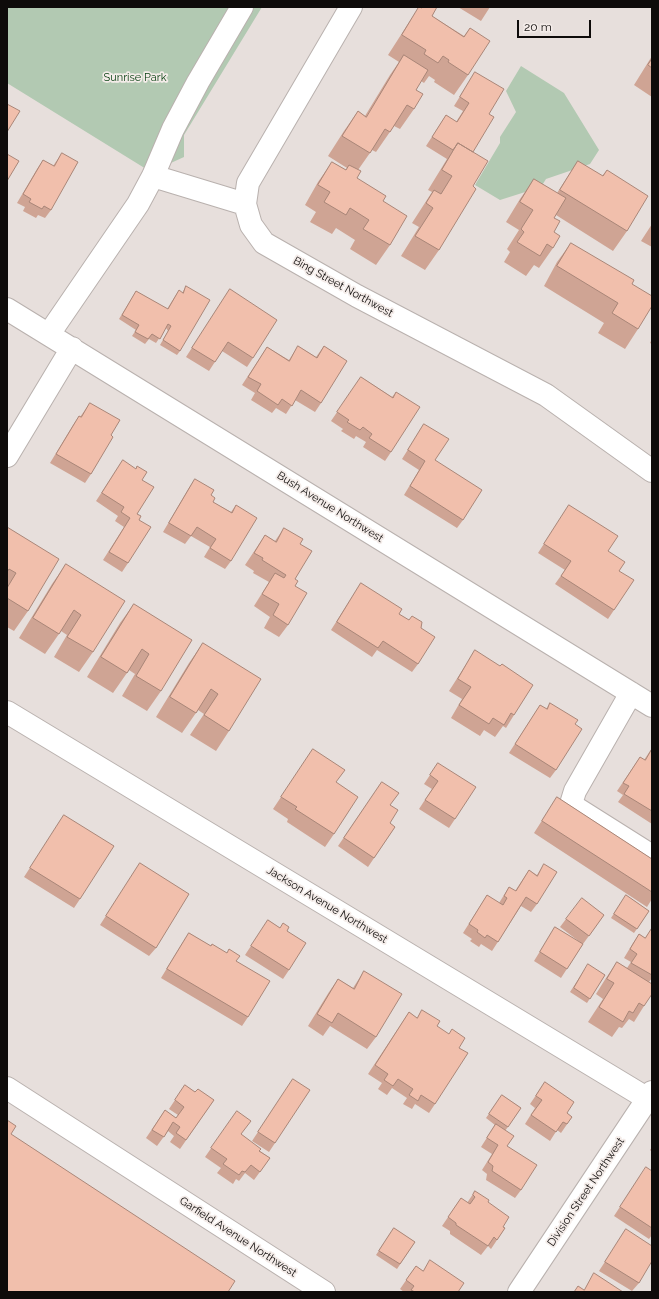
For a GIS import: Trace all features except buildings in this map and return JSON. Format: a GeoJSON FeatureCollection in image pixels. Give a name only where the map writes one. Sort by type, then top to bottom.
{"type":"FeatureCollection","features":[{"type":"Feature","properties":{"kind":"street"},"geometry":{"type":"LineString","coordinates":[[49,334],[138,204],[153,176],[173,130],[198,82],[242,7]]}},
{"type":"Feature","properties":{"kind":"street","name":"Bing Street Northwest"},"geometry":{"type":"LineString","coordinates":[[352,7],[248,183],[245,204],[251,226],[264,243],[357,296],[546,394],[652,472]]}},
{"type":"Feature","properties":{"kind":"street"},"geometry":{"type":"LineString","coordinates":[[153,176],[245,204]]}},
{"type":"Feature","properties":{"kind":"street","name":"Bush Avenue Northwest"},"geometry":{"type":"LineString","coordinates":[[7,309],[652,706]]}},
{"type":"Feature","properties":{"kind":"street"},"geometry":{"type":"LineString","coordinates":[[7,456],[72,348]]}},
{"type":"Feature","properties":{"kind":"street"},"geometry":{"type":"LineString","coordinates":[[631,693],[575,791],[571,804],[652,856]]}},
{"type":"Feature","properties":{"kind":"street","name":"Jackson Avenue Northwest"},"geometry":{"type":"LineString","coordinates":[[7,712],[650,1096]]}},
{"type":"Feature","properties":{"kind":"street","name":"Garfield Avenue Northwest"},"geometry":{"type":"LineString","coordinates":[[7,1088],[324,1292]]}},
{"type":"Feature","properties":{"kind":"street","name":"Division Street Northwest"},"geometry":{"type":"LineString","coordinates":[[519,1292],[650,1096]]}},
{"type":"Feature","properties":{"kind":"green space","name":"Sunrise Park"},"geometry":{"type":"Polygon","coordinates":[[[7,7],[262,7],[184,135],[184,157],[151,172],[7,83],[7,7]]]}},
{"type":"Feature","properties":{"kind":"green space"},"geometry":{"type":"Polygon","coordinates":[[[521,66],[564,93],[599,150],[590,164],[546,179],[541,187],[500,200],[475,185],[500,143],[500,137],[516,112],[506,91],[521,66]]]}}]}
